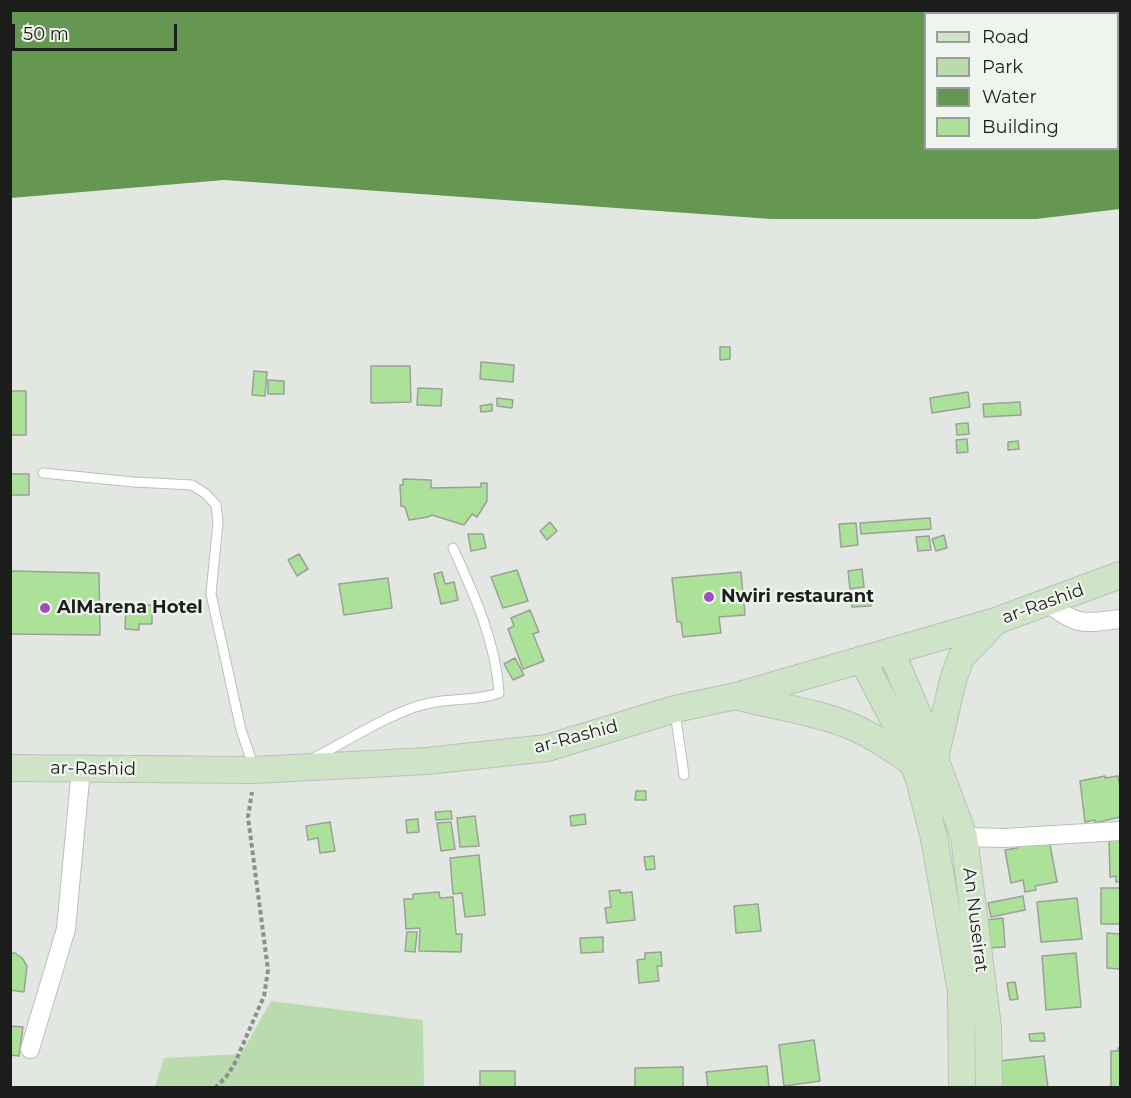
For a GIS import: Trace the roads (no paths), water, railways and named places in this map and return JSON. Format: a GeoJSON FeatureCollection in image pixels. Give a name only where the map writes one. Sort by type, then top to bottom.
{"type":"FeatureCollection","features":[{"type":"Feature","properties":{"kind":"main road","name":"ar-Rashid"},"geometry":{"type":"LineString","coordinates":[[10,768],[254,770],[427,761],[547,748],[675,709],[736,696],[996,621],[1120,575]]}},
{"type":"Feature","properties":{"kind":"main road"},"geometry":{"type":"LineString","coordinates":[[736,696],[808,711],[849,725],[924,760],[961,658],[996,621]]}},
{"type":"Feature","properties":{"kind":"main road","name":"An Nuseirat"},"geometry":{"type":"LineString","coordinates":[[891,651],[924,760],[964,837],[988,1027],[989,1088]]}},
{"type":"Feature","properties":{"kind":"main road","name":"An Nuseirat"},"geometry":{"type":"LineString","coordinates":[[862,659],[901,734],[924,760]]}},
{"type":"Feature","properties":{"kind":"main road","name":"An Nuseirat"},"geometry":{"type":"LineString","coordinates":[[924,760],[919,779],[934,838],[961,991],[962,1088]]}},
{"type":"Feature","properties":{"kind":"street"},"geometry":{"type":"LineString","coordinates":[[1048,603],[1066,617],[1083,622],[1120,618]]}},
{"type":"Feature","properties":{"kind":"street"},"geometry":{"type":"LineString","coordinates":[[30,1049],[66,929],[81,769]]}},
{"type":"Feature","properties":{"kind":"street"},"geometry":{"type":"LineString","coordinates":[[964,837],[1004,838],[1120,831]]}},
{"type":"Feature","properties":{"kind":"lane"},"geometry":{"type":"LineString","coordinates":[[43,473],[192,485],[216,505],[218,522],[211,594],[241,730],[254,770]]}},
{"type":"Feature","properties":{"kind":"lane"},"geometry":{"type":"LineString","coordinates":[[294,768],[411,708],[431,703],[486,698],[500,693],[480,607],[453,548]]}},
{"type":"Feature","properties":{"kind":"lane"},"geometry":{"type":"LineString","coordinates":[[675,709],[684,774]]}},
{"type":"Feature","properties":{"kind":"water"},"geometry":{"type":"Polygon","coordinates":[[[11,10],[1120,11],[1120,209],[1036,219],[771,219],[224,180],[11,198],[11,10]]]}},
{"type":"Feature","properties":{"kind":"place","name":"Nwiri restaurant"},"geometry":{"type":"Point","coordinates":[709,597]}},
{"type":"Feature","properties":{"kind":"place","name":"AlMarena Hotel"},"geometry":{"type":"Point","coordinates":[45,608]}}]}
